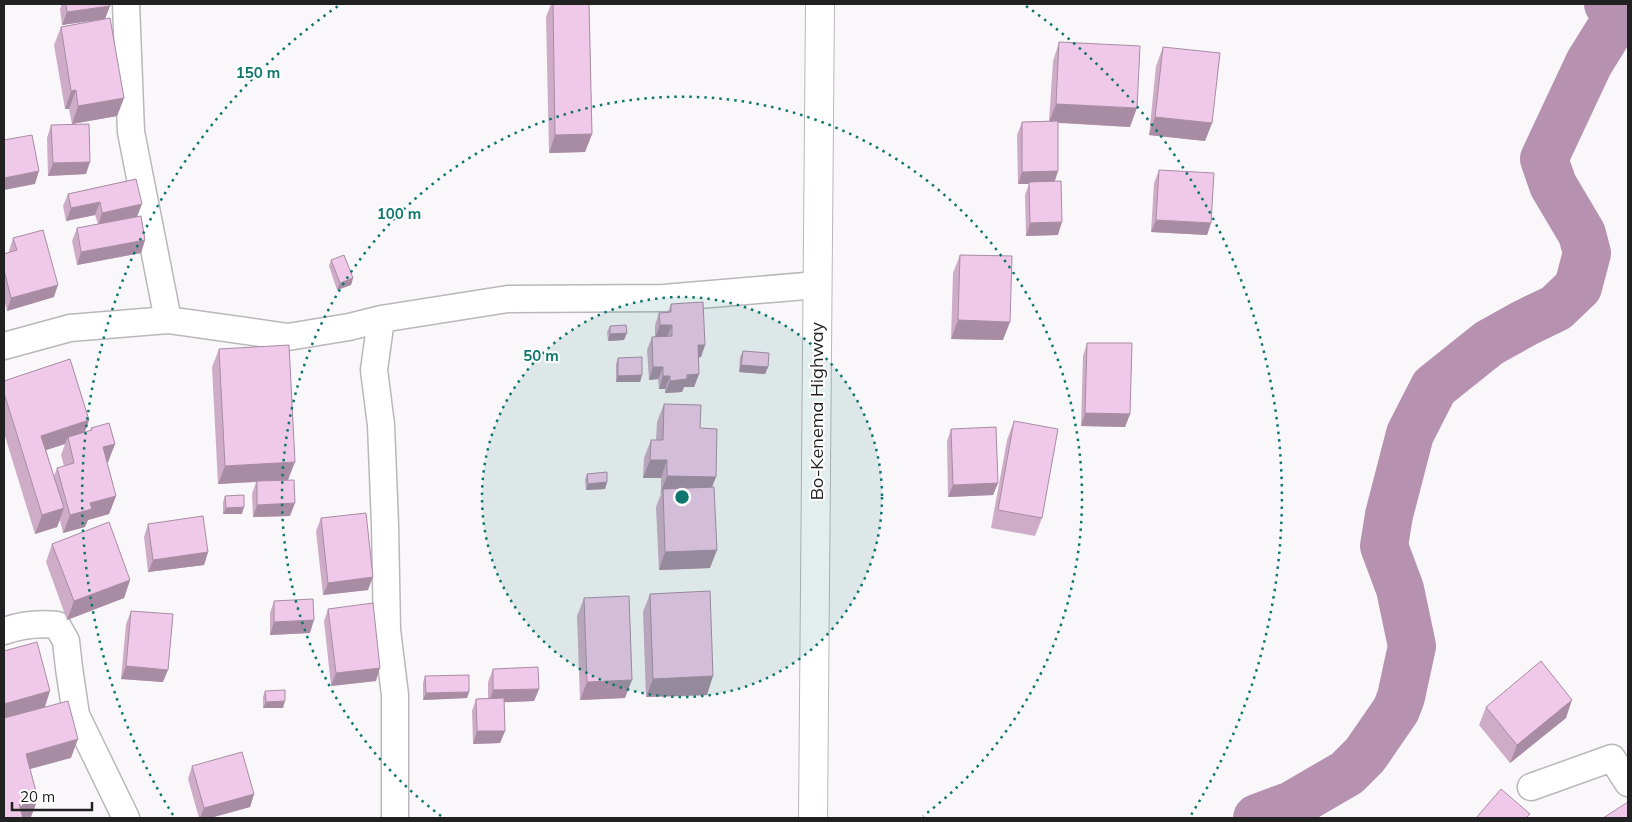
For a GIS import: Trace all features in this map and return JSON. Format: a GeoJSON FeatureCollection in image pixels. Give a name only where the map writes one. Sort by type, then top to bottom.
{"type":"FeatureCollection","features":[{"type":"Feature","properties":{"kind":"highway","name":"Bo-Kenema Highway"},"geometry":{"type":"LineString","coordinates":[[814,818],[820,4]]}},
{"type":"Feature","properties":{"kind":"street"},"geometry":{"type":"LineString","coordinates":[[126,4],[131,132],[168,320]]}},
{"type":"Feature","properties":{"kind":"street"},"geometry":{"type":"LineString","coordinates":[[4,346],[70,328],[168,320],[288,337],[349,327],[381,319],[508,299],[664,298],[818,285]]}},
{"type":"Feature","properties":{"kind":"street"},"geometry":{"type":"LineString","coordinates":[[381,319],[374,370],[381,425],[387,630],[395,695],[395,818]]}},
{"type":"Feature","properties":{"kind":"street"},"geometry":{"type":"LineString","coordinates":[[4,631],[41,623],[57,625],[66,641],[68,668],[76,715],[126,818]]}},
{"type":"Feature","properties":{"kind":"street"},"geometry":{"type":"LineString","coordinates":[[1531,787],[1612,758],[1628,783]]}},
{"type":"Feature","properties":{"kind":"building"},"geometry":{"type":"Polygon","coordinates":[[[66,4],[110,4],[110,6],[67,12],[66,4]]]}},
{"type":"Feature","properties":{"kind":"building"},"geometry":{"type":"Polygon","coordinates":[[[553,4],[589,4],[592,134],[555,135],[553,4]]]}},
{"type":"Feature","properties":{"kind":"building"},"geometry":{"type":"Polygon","coordinates":[[[110,18],[124,98],[78,106],[76,90],[71,91],[61,27],[110,18]]]}},
{"type":"Feature","properties":{"kind":"building"},"geometry":{"type":"Polygon","coordinates":[[[1059,42],[1140,46],[1137,108],[1056,104],[1059,42]]]}},
{"type":"Feature","properties":{"kind":"building"},"geometry":{"type":"Polygon","coordinates":[[[1163,47],[1220,53],[1212,123],[1155,117],[1163,47]]]}},
{"type":"Feature","properties":{"kind":"building"},"geometry":{"type":"Polygon","coordinates":[[[1058,121],[1058,171],[1022,172],[1022,122],[1058,121]]]}},
{"type":"Feature","properties":{"kind":"building"},"geometry":{"type":"Polygon","coordinates":[[[89,124],[90,162],[53,163],[51,125],[89,124]]]}},
{"type":"Feature","properties":{"kind":"building"},"geometry":{"type":"Polygon","coordinates":[[[32,135],[39,171],[4,178],[4,140],[32,135]]]}},
{"type":"Feature","properties":{"kind":"building"},"geometry":{"type":"Polygon","coordinates":[[[1159,170],[1214,173],[1211,223],[1156,220],[1159,170]]]}},
{"type":"Feature","properties":{"kind":"building"},"geometry":{"type":"Polygon","coordinates":[[[136,179],[142,204],[102,213],[100,202],[71,208],[68,194],[136,179]]]}},
{"type":"Feature","properties":{"kind":"building"},"geometry":{"type":"Polygon","coordinates":[[[1061,181],[1062,222],[1030,223],[1029,182],[1061,181]]]}},
{"type":"Feature","properties":{"kind":"building"},"geometry":{"type":"Polygon","coordinates":[[[141,216],[145,240],[81,252],[77,228],[141,216]]]}},
{"type":"Feature","properties":{"kind":"building"},"geometry":{"type":"Polygon","coordinates":[[[43,230],[58,285],[11,298],[4,270],[4,254],[17,250],[13,238],[43,230]]]}},
{"type":"Feature","properties":{"kind":"building"},"geometry":{"type":"Polygon","coordinates":[[[344,255],[353,278],[340,283],[331,260],[344,255]]]}},
{"type":"Feature","properties":{"kind":"building"},"geometry":{"type":"Polygon","coordinates":[[[960,255],[1012,256],[1010,322],[958,320],[960,255]]]}},
{"type":"Feature","properties":{"kind":"building"},"geometry":{"type":"Polygon","coordinates":[[[703,302],[705,345],[698,345],[699,374],[687,375],[687,379],[670,381],[670,376],[663,376],[663,367],[653,367],[652,337],[672,336],[672,325],[660,325],[659,313],[671,312],[671,304],[703,302]]]}},
{"type":"Feature","properties":{"kind":"building"},"geometry":{"type":"Polygon","coordinates":[[[626,325],[627,333],[610,334],[610,326],[626,325]]]}},
{"type":"Feature","properties":{"kind":"building"},"geometry":{"type":"Polygon","coordinates":[[[1087,343],[1132,343],[1130,414],[1085,413],[1087,343]]]}},
{"type":"Feature","properties":{"kind":"building"},"geometry":{"type":"Polygon","coordinates":[[[289,345],[295,462],[225,466],[219,349],[289,345]]]}},
{"type":"Feature","properties":{"kind":"building"},"geometry":{"type":"Polygon","coordinates":[[[743,351],[769,353],[768,367],[741,365],[743,351]]]}},
{"type":"Feature","properties":{"kind":"building"},"geometry":{"type":"Polygon","coordinates":[[[642,357],[642,375],[618,376],[618,358],[642,357]]]}},
{"type":"Feature","properties":{"kind":"building"},"geometry":{"type":"Polygon","coordinates":[[[70,359],[89,420],[41,436],[64,508],[42,515],[4,393],[4,381],[70,359]]]}},
{"type":"Feature","properties":{"kind":"building"},"geometry":{"type":"Polygon","coordinates":[[[664,404],[701,405],[700,428],[717,429],[716,477],[667,476],[667,460],[650,460],[651,440],[663,440],[664,404]]]}},
{"type":"Feature","properties":{"kind":"building"},"geometry":{"type":"Polygon","coordinates":[[[1014,421],[1058,429],[1042,518],[998,510],[1014,421]]]}},
{"type":"Feature","properties":{"kind":"building"},"geometry":{"type":"Polygon","coordinates":[[[109,423],[115,444],[103,447],[116,496],[90,503],[92,509],[70,515],[57,468],[74,463],[68,437],[109,423]]]}},
{"type":"Feature","properties":{"kind":"building"},"geometry":{"type":"Polygon","coordinates":[[[996,427],[998,483],[953,485],[951,429],[996,427]]]}},
{"type":"Feature","properties":{"kind":"building"},"geometry":{"type":"Polygon","coordinates":[[[607,472],[607,482],[588,484],[587,474],[607,472]]]}},
{"type":"Feature","properties":{"kind":"building"},"geometry":{"type":"Polygon","coordinates":[[[294,480],[295,503],[257,505],[257,481],[294,480]]]}},
{"type":"Feature","properties":{"kind":"building"},"geometry":{"type":"Polygon","coordinates":[[[714,487],[717,550],[665,552],[663,489],[714,487]]]}},
{"type":"Feature","properties":{"kind":"building"},"geometry":{"type":"Polygon","coordinates":[[[244,495],[244,507],[226,508],[225,496],[244,495]]]}},
{"type":"Feature","properties":{"kind":"building"},"geometry":{"type":"Polygon","coordinates":[[[366,513],[373,577],[328,583],[321,518],[366,513]]]}},
{"type":"Feature","properties":{"kind":"building"},"geometry":{"type":"Polygon","coordinates":[[[203,516],[208,552],[153,560],[148,524],[203,516]]]}},
{"type":"Feature","properties":{"kind":"building"},"geometry":{"type":"Polygon","coordinates":[[[109,522],[130,580],[74,601],[52,544],[109,522]]]}},
{"type":"Feature","properties":{"kind":"building"},"geometry":{"type":"Polygon","coordinates":[[[710,591],[713,676],[653,679],[650,594],[710,591]]]}},
{"type":"Feature","properties":{"kind":"building"},"geometry":{"type":"Polygon","coordinates":[[[629,596],[632,680],[587,682],[584,598],[629,596]]]}},
{"type":"Feature","properties":{"kind":"building"},"geometry":{"type":"Polygon","coordinates":[[[313,599],[314,620],[274,622],[274,601],[313,599]]]}},
{"type":"Feature","properties":{"kind":"building"},"geometry":{"type":"Polygon","coordinates":[[[373,603],[380,668],[336,673],[328,609],[373,603]]]}},
{"type":"Feature","properties":{"kind":"building"},"geometry":{"type":"Polygon","coordinates":[[[131,611],[173,614],[168,670],[126,666],[131,611]]]}},
{"type":"Feature","properties":{"kind":"building"},"geometry":{"type":"Polygon","coordinates":[[[37,642],[50,691],[4,704],[4,651],[37,642]]]}},
{"type":"Feature","properties":{"kind":"building"},"geometry":{"type":"Polygon","coordinates":[[[1541,661],[1572,700],[1517,745],[1486,707],[1541,661]]]}},
{"type":"Feature","properties":{"kind":"building"},"geometry":{"type":"Polygon","coordinates":[[[538,667],[539,689],[493,690],[493,669],[538,667]]]}},
{"type":"Feature","properties":{"kind":"building"},"geometry":{"type":"Polygon","coordinates":[[[469,675],[469,692],[426,693],[425,676],[469,675]]]}},
{"type":"Feature","properties":{"kind":"building"},"geometry":{"type":"Polygon","coordinates":[[[285,690],[285,701],[266,702],[265,691],[285,690]]]}},
{"type":"Feature","properties":{"kind":"building"},"geometry":{"type":"Polygon","coordinates":[[[504,698],[505,731],[477,731],[476,699],[504,698]]]}},
{"type":"Feature","properties":{"kind":"building"},"geometry":{"type":"Polygon","coordinates":[[[68,701],[78,739],[26,754],[38,799],[19,804],[23,818],[4,818],[4,718],[68,701]]]}},
{"type":"Feature","properties":{"kind":"building"},"geometry":{"type":"Polygon","coordinates":[[[242,752],[254,794],[204,808],[192,766],[242,752]]]}},
{"type":"Feature","properties":{"kind":"building"},"geometry":{"type":"Polygon","coordinates":[[[1501,789],[1530,814],[1526,818],[1476,818],[1501,789]]]}},
{"type":"Feature","properties":{"kind":"building"},"geometry":{"type":"Polygon","coordinates":[[[1628,802],[1628,818],[1603,818],[1628,802]]]}},
{"type":"Feature","properties":{"kind":"waterway"},"geometry":{"type":"LineString","coordinates":[[1257,818],[1292,805],[1347,773],[1365,755],[1396,710],[1401,697],[1412,646],[1400,589],[1384,546],[1389,515],[1410,434],[1434,387],[1489,343],[1556,308],[1578,287],[1587,253],[1582,234],[1553,185],[1544,159],[1589,63],[1617,18],[1608,4]]}}]}
